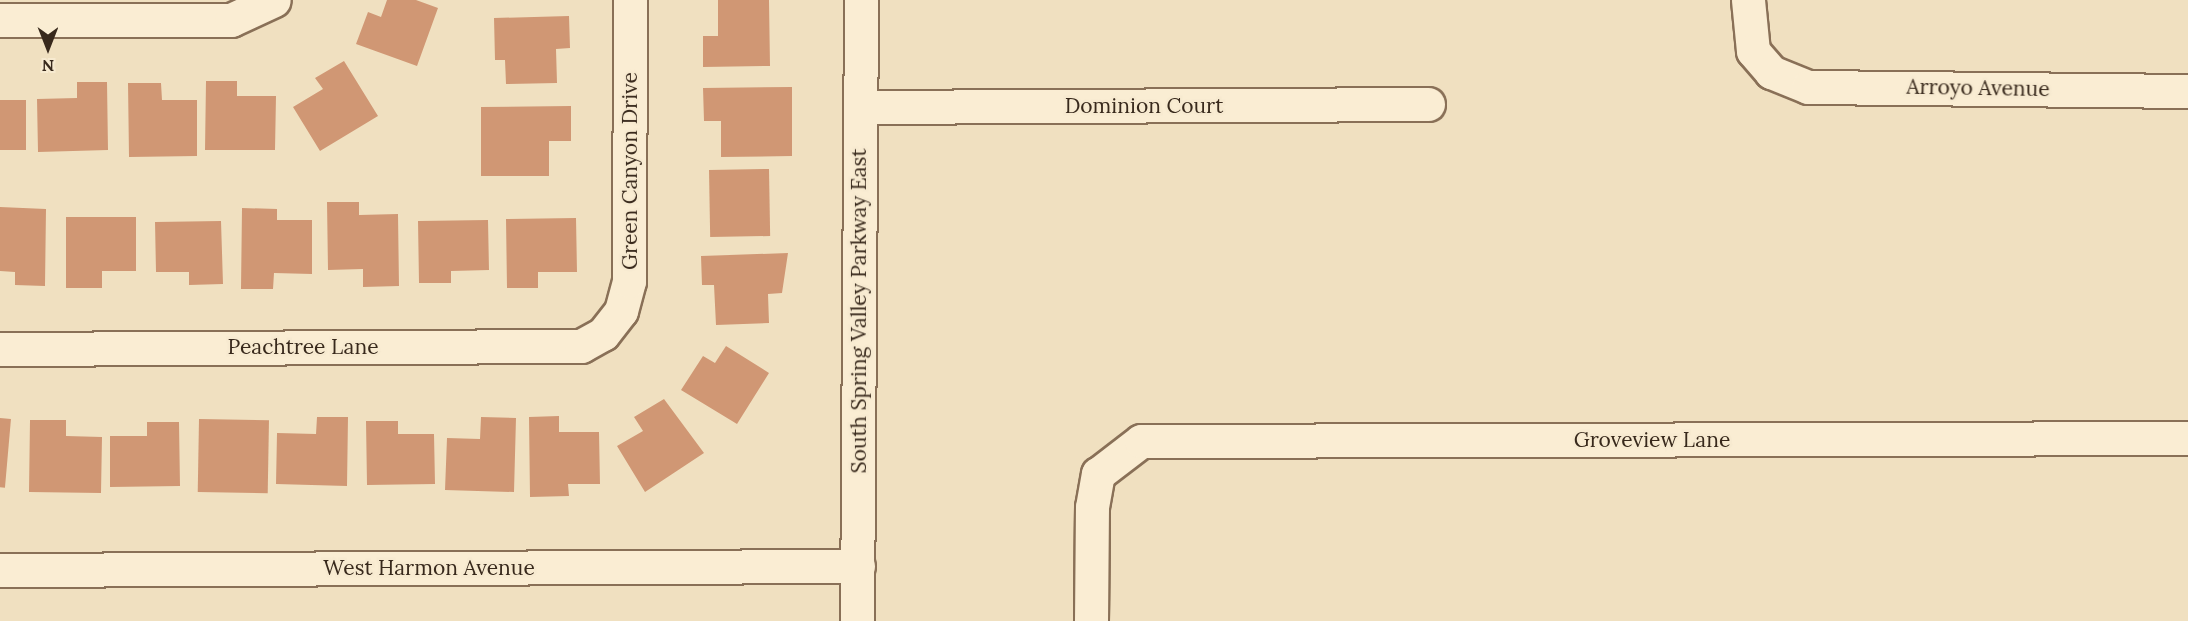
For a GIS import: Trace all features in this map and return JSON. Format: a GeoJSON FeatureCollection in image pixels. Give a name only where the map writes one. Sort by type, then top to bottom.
{"type":"FeatureCollection","features":[{"type":"Feature","properties":{"kind":"street","name":"Green Canyon Drive"},"geometry":{"type":"LineString","coordinates":[[603,334],[621,311],[629,281],[630,0]]}},
{"type":"Feature","properties":{"kind":"street","name":"South Spring Valley Parkway East"},"geometry":{"type":"LineString","coordinates":[[857,621],[861,0]]}},
{"type":"Feature","properties":{"kind":"street","name":"Arroyo Avenue"},"geometry":{"type":"LineString","coordinates":[[1748,0],[1754,51],[1771,72],[1808,87],[2188,91]]}},
{"type":"Feature","properties":{"kind":"street"},"geometry":{"type":"LineString","coordinates":[[0,20],[231,20],[272,3]]}},
{"type":"Feature","properties":{"kind":"street","name":"Dominion Court"},"geometry":{"type":"LineString","coordinates":[[860,107],[1428,104]]}},
{"type":"Feature","properties":{"kind":"street","name":"Peachtree Lane"},"geometry":{"type":"LineString","coordinates":[[0,350],[581,346],[603,334]]}},
{"type":"Feature","properties":{"kind":"street","name":"Groveview Lane"},"geometry":{"type":"LineString","coordinates":[[1091,621],[1092,507],[1098,474],[1119,453],[1141,441],[2188,438]]}},
{"type":"Feature","properties":{"kind":"street","name":"West Harmon Avenue"},"geometry":{"type":"LineString","coordinates":[[0,570],[858,566]]}},
{"type":"Feature","properties":{"kind":"building"},"geometry":{"type":"Polygon","coordinates":[[[387,0],[416,0],[438,8],[417,66],[356,44],[368,12],[381,17],[387,0]]]}},
{"type":"Feature","properties":{"kind":"building"},"geometry":{"type":"Polygon","coordinates":[[[718,0],[769,0],[770,66],[703,67],[703,36],[718,36],[718,0]]]}},
{"type":"Feature","properties":{"kind":"building"},"geometry":{"type":"Polygon","coordinates":[[[569,16],[570,48],[556,49],[557,83],[506,84],[505,60],[495,60],[494,18],[569,16]]]}},
{"type":"Feature","properties":{"kind":"building"},"geometry":{"type":"Polygon","coordinates":[[[344,61],[378,116],[320,151],[293,107],[323,89],[315,78],[344,61]]]}},
{"type":"Feature","properties":{"kind":"building"},"geometry":{"type":"Polygon","coordinates":[[[206,81],[237,81],[237,96],[276,96],[275,150],[205,150],[206,81]]]}},
{"type":"Feature","properties":{"kind":"building"},"geometry":{"type":"Polygon","coordinates":[[[77,82],[107,82],[108,150],[38,152],[37,99],[77,98],[77,82]]]}},
{"type":"Feature","properties":{"kind":"building"},"geometry":{"type":"Polygon","coordinates":[[[128,83],[161,83],[162,100],[197,100],[197,156],[129,157],[128,83]]]}},
{"type":"Feature","properties":{"kind":"building"},"geometry":{"type":"Polygon","coordinates":[[[792,87],[792,156],[721,157],[721,121],[704,121],[703,88],[792,87]]]}},
{"type":"Feature","properties":{"kind":"building"},"geometry":{"type":"Polygon","coordinates":[[[0,100],[26,100],[26,150],[0,150],[0,100]]]}},
{"type":"Feature","properties":{"kind":"building"},"geometry":{"type":"Polygon","coordinates":[[[571,106],[571,141],[549,141],[549,176],[481,176],[481,107],[571,106]]]}},
{"type":"Feature","properties":{"kind":"building"},"geometry":{"type":"Polygon","coordinates":[[[769,169],[770,236],[710,237],[709,170],[769,169]]]}},
{"type":"Feature","properties":{"kind":"building"},"geometry":{"type":"Polygon","coordinates":[[[327,202],[359,202],[359,215],[398,214],[399,286],[363,287],[363,269],[328,270],[327,202]]]}},
{"type":"Feature","properties":{"kind":"building"},"geometry":{"type":"Polygon","coordinates":[[[0,207],[46,209],[45,286],[15,285],[15,272],[0,271],[0,207]]]}},
{"type":"Feature","properties":{"kind":"building"},"geometry":{"type":"Polygon","coordinates":[[[242,208],[277,209],[277,220],[312,220],[312,274],[274,273],[273,289],[241,289],[242,208]]]}},
{"type":"Feature","properties":{"kind":"building"},"geometry":{"type":"Polygon","coordinates":[[[66,217],[136,217],[136,271],[102,271],[102,288],[66,288],[66,217]]]}},
{"type":"Feature","properties":{"kind":"building"},"geometry":{"type":"Polygon","coordinates":[[[576,218],[577,272],[538,272],[538,288],[507,288],[506,219],[576,218]]]}},
{"type":"Feature","properties":{"kind":"building"},"geometry":{"type":"Polygon","coordinates":[[[488,220],[489,270],[451,271],[451,283],[419,283],[418,221],[488,220]]]}},
{"type":"Feature","properties":{"kind":"building"},"geometry":{"type":"Polygon","coordinates":[[[221,221],[223,284],[189,285],[189,272],[156,272],[155,222],[221,221]]]}},
{"type":"Feature","properties":{"kind":"building"},"geometry":{"type":"Polygon","coordinates":[[[788,253],[782,293],[768,294],[769,323],[716,325],[714,285],[702,285],[701,256],[788,253]]]}},
{"type":"Feature","properties":{"kind":"building"},"geometry":{"type":"Polygon","coordinates":[[[726,346],[769,373],[737,424],[681,390],[703,356],[715,363],[726,346]]]}},
{"type":"Feature","properties":{"kind":"building"},"geometry":{"type":"Polygon","coordinates":[[[664,399],[704,453],[645,492],[617,446],[643,431],[634,417],[664,399]]]}},
{"type":"Feature","properties":{"kind":"building"},"geometry":{"type":"Polygon","coordinates":[[[559,416],[559,432],[599,432],[600,484],[568,484],[569,496],[530,497],[529,417],[559,416]]]}},
{"type":"Feature","properties":{"kind":"building"},"geometry":{"type":"Polygon","coordinates":[[[317,417],[348,417],[347,486],[276,484],[277,433],[316,434],[317,417]]]}},
{"type":"Feature","properties":{"kind":"building"},"geometry":{"type":"Polygon","coordinates":[[[481,417],[516,418],[514,492],[445,490],[447,438],[480,439],[481,417]]]}},
{"type":"Feature","properties":{"kind":"building"},"geometry":{"type":"Polygon","coordinates":[[[0,418],[11,419],[5,488],[0,487],[0,418]]]}},
{"type":"Feature","properties":{"kind":"building"},"geometry":{"type":"Polygon","coordinates":[[[199,419],[269,420],[268,493],[198,492],[199,419]]]}},
{"type":"Feature","properties":{"kind":"building"},"geometry":{"type":"Polygon","coordinates":[[[30,420],[66,420],[66,436],[102,437],[101,493],[29,492],[30,420]]]}},
{"type":"Feature","properties":{"kind":"building"},"geometry":{"type":"Polygon","coordinates":[[[366,421],[398,421],[398,434],[434,434],[435,484],[367,485],[366,421]]]}},
{"type":"Feature","properties":{"kind":"building"},"geometry":{"type":"Polygon","coordinates":[[[147,422],[179,422],[180,486],[110,487],[110,436],[147,436],[147,422]]]}}]}
